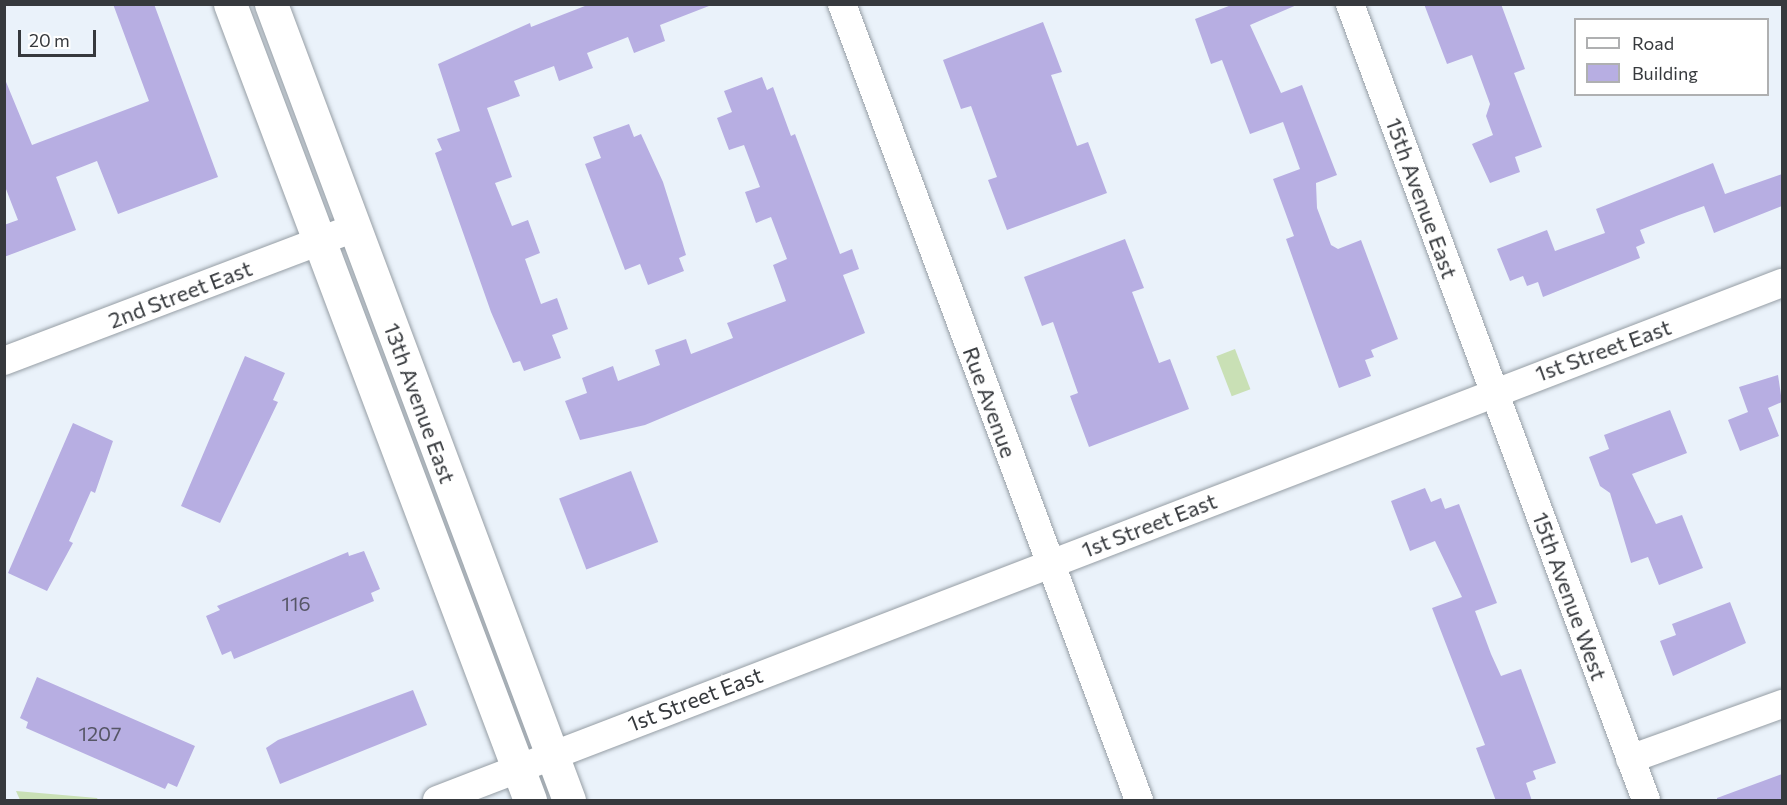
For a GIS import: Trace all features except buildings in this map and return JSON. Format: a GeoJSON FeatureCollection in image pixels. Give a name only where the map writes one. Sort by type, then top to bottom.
{"type":"FeatureCollection","features":[{"type":"Feature","properties":{"kind":"main road","name":"13th Avenue East"},"geometry":{"type":"LineString","coordinates":[[230,4],[530,801]]}},
{"type":"Feature","properties":{"kind":"main road","name":"13th Avenue East"},"geometry":{"type":"LineString","coordinates":[[271,4],[569,801]]}},
{"type":"Feature","properties":{"kind":"street","name":"Rue Avenue"},"geometry":{"type":"LineString","coordinates":[[842,4],[1139,801]]}},
{"type":"Feature","properties":{"kind":"street","name":"15th Avenue East"},"geometry":{"type":"LineString","coordinates":[[1350,4],[1494,391]]}},
{"type":"Feature","properties":{"kind":"street","name":"2nd Street East"},"geometry":{"type":"LineString","coordinates":[[4,361],[355,228]]}},
{"type":"Feature","properties":{"kind":"street","name":"1st Street East"},"geometry":{"type":"LineString","coordinates":[[437,801],[551,754],[1051,564],[1494,391],[1782,283]]}},
{"type":"Feature","properties":{"kind":"street","name":"15th Avenue West"},"geometry":{"type":"LineString","coordinates":[[1494,391],[1646,801]]}},
{"type":"Feature","properties":{"kind":"street"},"geometry":{"type":"LineString","coordinates":[[1630,759],[1782,704]]}},
{"type":"Feature","properties":{"kind":"green space"},"geometry":{"type":"Polygon","coordinates":[[[1235,349],[1250,389],[1232,396],[1216,356],[1235,349]]]}},
{"type":"Feature","properties":{"kind":"green space"},"geometry":{"type":"Polygon","coordinates":[[[16,791],[97,798],[98,800],[20,800],[16,791]]]}}]}
